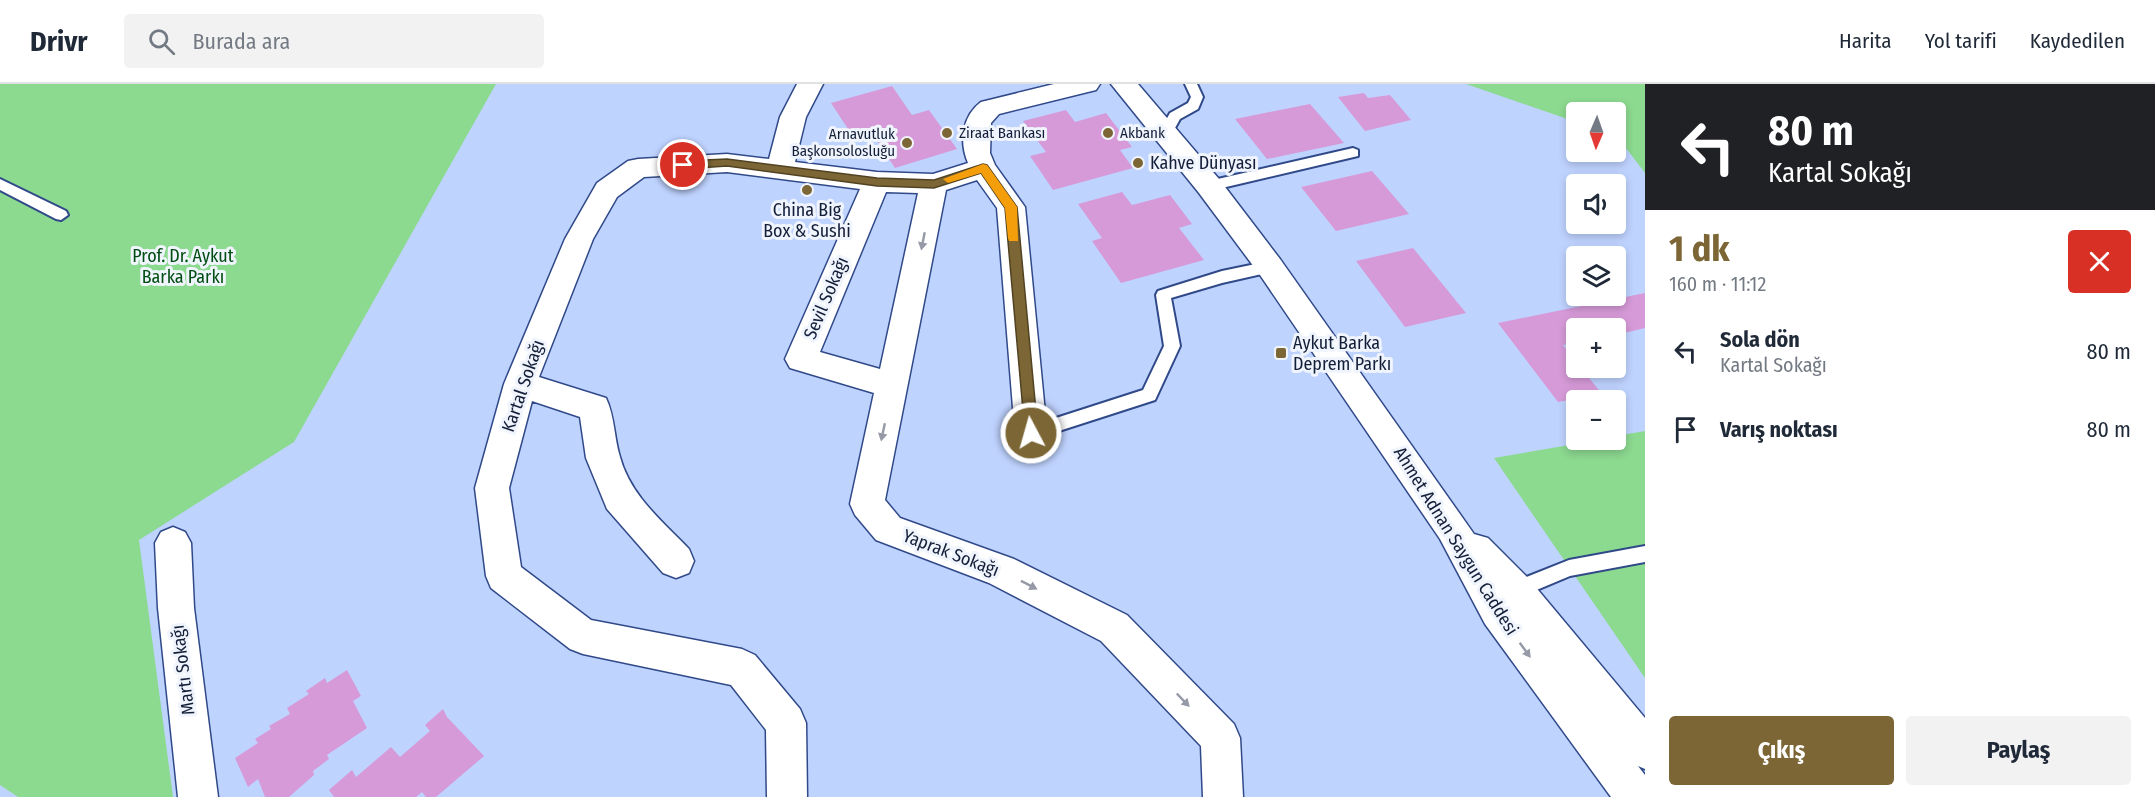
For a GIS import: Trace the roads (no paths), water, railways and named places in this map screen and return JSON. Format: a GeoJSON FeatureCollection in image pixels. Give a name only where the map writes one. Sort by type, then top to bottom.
{"type":"FeatureCollection","features":[{"type":"Feature","properties":{"kind":"street"},"geometry":{"type":"LineString","coordinates":[[780,169],[793,117],[810,84]]}},
{"type":"Feature","properties":{"kind":"street"},"geometry":{"type":"LineString","coordinates":[[1031,433],[1011,207],[983,168],[977,153],[978,123],[981,115],[990,108],[1087,84]]}},
{"type":"Feature","properties":{"kind":"street"},"geometry":{"type":"LineString","coordinates":[[978,123],[1124,85]]}},
{"type":"Feature","properties":{"kind":"street","name":"Ahmet Adnan Saygun Caddesi"},"geometry":{"type":"LineString","coordinates":[[1124,85],[1209,186],[1270,267],[1452,528],[1498,612],[1636,797]]}},
{"type":"Feature","properties":{"kind":"street","name":"Kartal Sokağı"},"geometry":{"type":"LineString","coordinates":[[787,797],[786,723],[742,668],[583,636],[504,576],[492,488],[520,384],[579,239],[607,190],[638,168],[727,163],[877,182],[934,184],[983,168]]}},
{"type":"Feature","properties":{"kind":"street","name":"Sevil Sokağı"},"geometry":{"type":"LineString","coordinates":[[877,182],[801,359],[893,386]]}},
{"type":"Feature","properties":{"kind":"street","name":"Yaprak Sokağı"},"geometry":{"type":"LineString","coordinates":[[934,184],[867,504],[888,529],[1001,571],[1114,628],[1220,738],[1223,797]]}},
{"type":"Feature","properties":{"kind":"street"},"geometry":{"type":"LineString","coordinates":[[520,384],[595,408],[603,458],[619,498],[676,561]]}},
{"type":"Feature","properties":{"kind":"street"},"geometry":{"type":"LineString","coordinates":[[1452,528],[1515,590],[1645,748]]}},
{"type":"Feature","properties":{"kind":"street","name":"Martı Sokağı"},"geometry":{"type":"LineString","coordinates":[[173,543],[176,608],[198,797]]}},
{"type":"Feature","properties":{"kind":"street"},"geometry":{"type":"LineString","coordinates":[[1565,652],[1645,718]]}},
{"type":"Feature","properties":{"kind":"lane"},"geometry":{"type":"LineString","coordinates":[[1165,134],[1175,116],[1193,106],[1197,97],[1191,84]]}},
{"type":"Feature","properties":{"kind":"lane"},"geometry":{"type":"LineString","coordinates":[[1209,186],[1353,153]]}},
{"type":"Feature","properties":{"kind":"lane"},"geometry":{"type":"LineString","coordinates":[[0,184],[61,215]]}},
{"type":"Feature","properties":{"kind":"lane"},"geometry":{"type":"LineString","coordinates":[[1031,433],[1149,395],[1172,346],[1163,295],[1222,277],[1270,267]]}},
{"type":"Feature","properties":{"kind":"lane"},"geometry":{"type":"LineString","coordinates":[[1515,590],[1569,568],[1645,554]]}},
{"type":"Feature","properties":{"kind":"place","name":"Ziraat Bankası"},"geometry":{"type":"Point","coordinates":[947,133]}},
{"type":"Feature","properties":{"kind":"place","name":"Akbank"},"geometry":{"type":"Point","coordinates":[1108,133]}},
{"type":"Feature","properties":{"kind":"place","name":"Arnavutluk Başkonsolosluğu"},"geometry":{"type":"Point","coordinates":[907,143]}},
{"type":"Feature","properties":{"kind":"place","name":"Kahve Dünyası"},"geometry":{"type":"Point","coordinates":[1138,163]}},
{"type":"Feature","properties":{"kind":"place","name":"China Big Box & Sushi"},"geometry":{"type":"Point","coordinates":[807,190]}},
{"type":"Feature","properties":{"kind":"place","name":"Aykut Barka Deprem Parkı"},"geometry":{"type":"Point","coordinates":[1281,353]}},
{"type":"Feature","properties":{"kind":"park label","name":"Prof. Dr. Aykut Barka Parkı"},"geometry":{"type":"Point","coordinates":[183,266]}}]}
